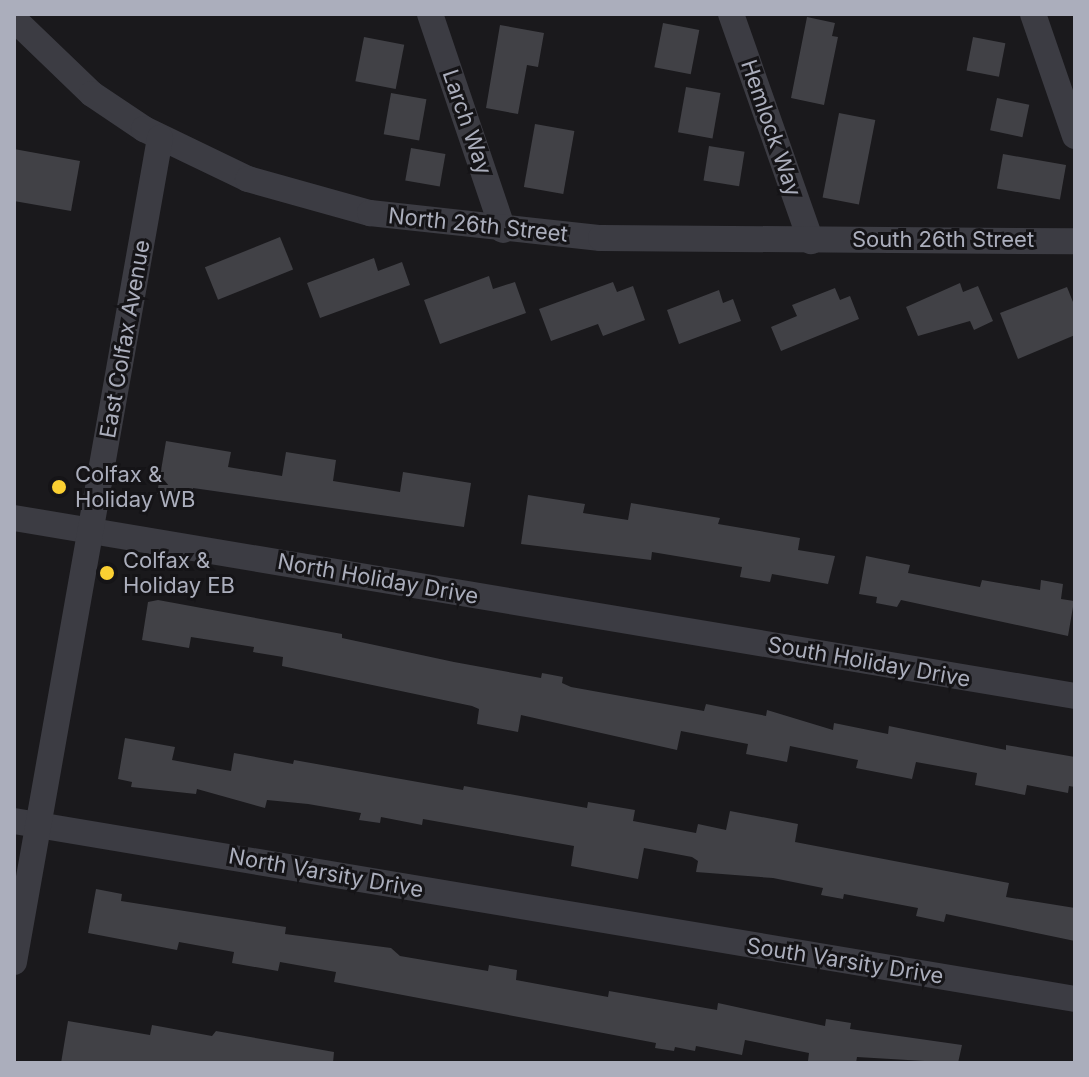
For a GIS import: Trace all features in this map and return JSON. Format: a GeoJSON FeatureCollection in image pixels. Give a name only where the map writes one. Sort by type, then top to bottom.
{"type":"FeatureCollection","features":[{"type":"Feature","properties":{"kind":"street","name":"Larch Way"},"geometry":{"type":"LineString","coordinates":[[430,14],[503,230]]}},
{"type":"Feature","properties":{"kind":"street","name":"Hemlock Way"},"geometry":{"type":"LineString","coordinates":[[731,14],[811,241]]}},
{"type":"Feature","properties":{"kind":"street"},"geometry":{"type":"LineString","coordinates":[[1033,14],[1075,136]]}},
{"type":"Feature","properties":{"kind":"street"},"geometry":{"type":"LineString","coordinates":[[14,19],[92,94],[160,138]]}},
{"type":"Feature","properties":{"kind":"street","name":"North 26th Street"},"geometry":{"type":"LineString","coordinates":[[160,138],[200,159],[307,200],[503,230],[601,238],[811,241]]}},
{"type":"Feature","properties":{"kind":"street","name":"East Colfax Avenue"},"geometry":{"type":"LineString","coordinates":[[14,962],[26,823],[91,532],[160,138]]}},
{"type":"Feature","properties":{"kind":"street","name":"South 26th Street"},"geometry":{"type":"LineString","coordinates":[[811,241],[1075,241]]}},
{"type":"Feature","properties":{"kind":"street","name":"North Holiday Drive"},"geometry":{"type":"LineString","coordinates":[[14,518],[664,627]]}},
{"type":"Feature","properties":{"kind":"street","name":"South Holiday Drive"},"geometry":{"type":"LineString","coordinates":[[664,627],[1075,696]]}},
{"type":"Feature","properties":{"kind":"street","name":"North Varsity Drive"},"geometry":{"type":"LineString","coordinates":[[26,823],[615,922]]}},
{"type":"Feature","properties":{"kind":"street","name":"South Varsity Drive"},"geometry":{"type":"LineString","coordinates":[[615,922],[1075,999]]}},
{"type":"Feature","properties":{"kind":"building"},"geometry":{"type":"Polygon","coordinates":[[[807,17],[835,23],[832,36],[838,37],[824,105],[791,98],[807,17]]]}},
{"type":"Feature","properties":{"kind":"building"},"geometry":{"type":"Polygon","coordinates":[[[663,23],[699,30],[691,74],[654,67],[663,23]]]}},
{"type":"Feature","properties":{"kind":"building"},"geometry":{"type":"Polygon","coordinates":[[[500,25],[544,33],[538,67],[527,65],[518,114],[486,108],[500,25]]]}},
{"type":"Feature","properties":{"kind":"building"},"geometry":{"type":"Polygon","coordinates":[[[364,37],[404,45],[396,89],[355,81],[364,37]]]}},
{"type":"Feature","properties":{"kind":"building"},"geometry":{"type":"Polygon","coordinates":[[[973,37],[1005,43],[999,77],[967,70],[973,37]]]}},
{"type":"Feature","properties":{"kind":"building"},"geometry":{"type":"Polygon","coordinates":[[[686,87],[720,93],[712,138],[678,132],[686,87]]]}},
{"type":"Feature","properties":{"kind":"building"},"geometry":{"type":"Polygon","coordinates":[[[391,93],[426,99],[419,141],[384,134],[391,93]]]}},
{"type":"Feature","properties":{"kind":"building"},"geometry":{"type":"Polygon","coordinates":[[[997,98],[1029,105],[1022,137],[990,130],[997,98]]]}},
{"type":"Feature","properties":{"kind":"building"},"geometry":{"type":"Polygon","coordinates":[[[839,113],[875,120],[859,204],[823,197],[839,113]]]}},
{"type":"Feature","properties":{"kind":"building"},"geometry":{"type":"Polygon","coordinates":[[[535,124],[574,131],[563,194],[524,187],[535,124]]]}},
{"type":"Feature","properties":{"kind":"building"},"geometry":{"type":"Polygon","coordinates":[[[709,146],[745,152],[739,186],[704,181],[709,146]]]}},
{"type":"Feature","properties":{"kind":"building"},"geometry":{"type":"Polygon","coordinates":[[[411,148],[445,154],[440,187],[405,180],[411,148]]]}},
{"type":"Feature","properties":{"kind":"building"},"geometry":{"type":"Polygon","coordinates":[[[14,149],[80,161],[71,211],[14,201],[14,149]]]}},
{"type":"Feature","properties":{"kind":"building"},"geometry":{"type":"Polygon","coordinates":[[[1003,154],[1066,165],[1060,200],[997,188],[1003,154]]]}},
{"type":"Feature","properties":{"kind":"building"},"geometry":{"type":"Polygon","coordinates":[[[280,237],[293,269],[218,300],[205,267],[280,237]]]}},
{"type":"Feature","properties":{"kind":"building"},"geometry":{"type":"Polygon","coordinates":[[[374,258],[378,271],[402,262],[410,285],[320,318],[307,283],[374,258]]]}},
{"type":"Feature","properties":{"kind":"building"},"geometry":{"type":"Polygon","coordinates":[[[489,276],[493,289],[515,282],[526,313],[440,344],[424,300],[489,276]]]}},
{"type":"Feature","properties":{"kind":"building"},"geometry":{"type":"Polygon","coordinates":[[[613,282],[617,292],[633,286],[645,320],[603,336],[598,324],[551,341],[539,309],[613,282]]]}},
{"type":"Feature","properties":{"kind":"building"},"geometry":{"type":"Polygon","coordinates":[[[960,283],[963,292],[978,286],[993,321],[974,330],[970,321],[918,336],[906,307],[960,283]]]}},
{"type":"Feature","properties":{"kind":"building"},"geometry":{"type":"Polygon","coordinates":[[[1067,287],[1075,307],[1075,335],[1018,359],[1000,313],[1067,287]]]}},
{"type":"Feature","properties":{"kind":"building"},"geometry":{"type":"Polygon","coordinates":[[[835,288],[840,300],[850,296],[859,319],[781,351],[771,327],[797,316],[792,305],[835,288]]]}},
{"type":"Feature","properties":{"kind":"building"},"geometry":{"type":"Polygon","coordinates":[[[719,290],[723,303],[733,299],[741,321],[679,344],[667,310],[719,290]]]}},
{"type":"Feature","properties":{"kind":"building"},"geometry":{"type":"Polygon","coordinates":[[[166,441],[231,452],[228,467],[282,476],[286,452],[336,460],[333,481],[400,492],[403,472],[471,483],[464,527],[193,488],[191,499],[157,494],[166,441]]]}},
{"type":"Feature","properties":{"kind":"building"},"geometry":{"type":"Polygon","coordinates":[[[528,495],[585,504],[583,513],[628,520],[631,503],[720,518],[718,524],[800,538],[798,550],[835,556],[828,584],[772,574],[770,582],[740,577],[742,567],[652,552],[651,560],[521,544],[528,495]]]}},
{"type":"Feature","properties":{"kind":"building"},"geometry":{"type":"Polygon","coordinates":[[[866,556],[910,565],[908,573],[980,587],[982,580],[1040,590],[1041,580],[1063,584],[1061,599],[1074,601],[1068,636],[901,600],[897,607],[876,603],[877,597],[859,594],[866,556]]]}},
{"type":"Feature","properties":{"kind":"building"},"geometry":{"type":"Polygon","coordinates":[[[158,600],[342,634],[342,638],[454,662],[541,678],[542,673],[563,677],[562,683],[571,687],[704,711],[706,704],[766,716],[767,710],[833,730],[834,723],[888,734],[889,726],[1006,750],[1006,745],[1075,757],[1075,787],[1069,786],[1068,793],[1027,785],[1025,795],[975,785],[977,773],[916,762],[912,779],[856,768],[858,760],[790,746],[787,762],[746,754],[748,744],[681,731],[677,750],[521,715],[518,732],[477,724],[479,709],[472,706],[282,666],[283,657],[253,652],[254,647],[191,637],[189,648],[142,640],[148,602],[158,600]]]}},
{"type":"Feature","properties":{"kind":"building"},"geometry":{"type":"Polygon","coordinates":[[[125,738],[175,747],[172,760],[231,771],[234,753],[293,764],[294,760],[463,790],[464,786],[587,808],[588,802],[635,810],[633,821],[696,833],[698,824],[726,830],[730,811],[798,824],[795,842],[1009,883],[1006,897],[1075,908],[1075,941],[946,914],[944,922],[916,916],[918,908],[844,894],[843,899],[821,895],[823,888],[773,878],[696,872],[698,861],[692,857],[644,848],[638,879],[571,866],[574,846],[423,819],[422,825],[381,817],[380,823],[359,820],[361,813],[308,804],[267,800],[265,808],[197,789],[196,794],[131,787],[132,782],[118,779],[125,738]]]}},
{"type":"Feature","properties":{"kind":"building"},"geometry":{"type":"Polygon","coordinates":[[[96,889],[122,894],[121,901],[286,927],[285,934],[391,948],[400,956],[488,971],[489,965],[517,970],[516,980],[608,997],[609,991],[717,1010],[718,1003],[825,1026],[826,1019],[851,1023],[850,1029],[962,1045],[958,1063],[857,1057],[856,1063],[818,1063],[808,1061],[809,1053],[745,1040],[742,1055],[696,1046],[695,1051],[675,1047],[674,1051],[655,1048],[656,1043],[334,982],[336,972],[280,962],[278,971],[232,963],[234,952],[179,942],[177,950],[88,933],[96,889]]]}},
{"type":"Feature","properties":{"kind":"building"},"geometry":{"type":"Polygon","coordinates":[[[68,1021],[150,1035],[152,1025],[212,1036],[216,1031],[334,1052],[333,1063],[61,1063],[68,1021]]]}},
{"type":"Feature","properties":{"kind":"place","name":"Colfax & Holiday WB"},"geometry":{"type":"Point","coordinates":[59,487]}},
{"type":"Feature","properties":{"kind":"place","name":"Colfax & Holiday EB"},"geometry":{"type":"Point","coordinates":[107,573]}}]}
